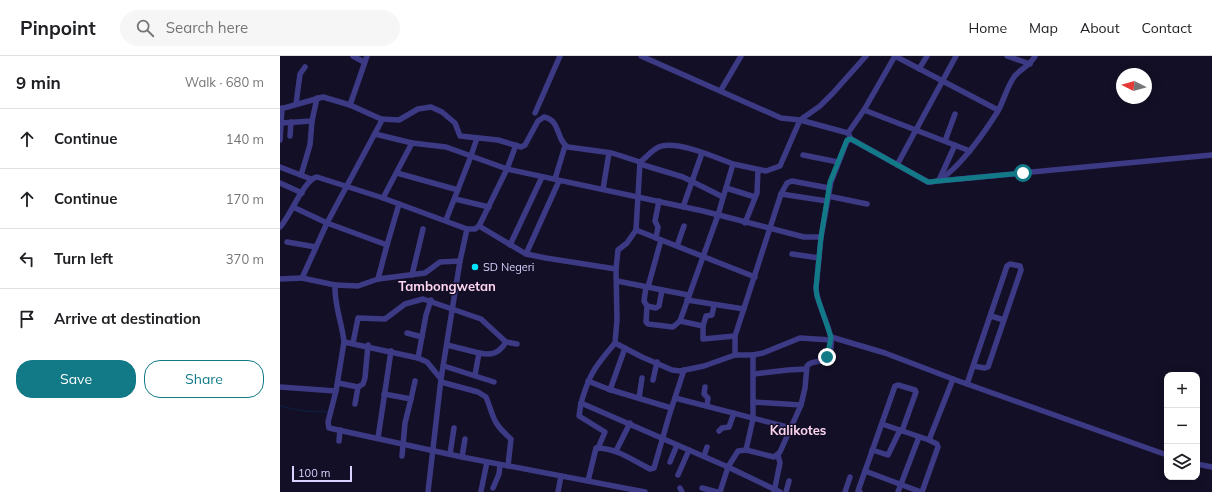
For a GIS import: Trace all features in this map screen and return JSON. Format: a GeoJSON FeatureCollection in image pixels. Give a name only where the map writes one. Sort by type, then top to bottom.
{"type":"FeatureCollection","features":[{"type":"Feature","properties":{"kind":"street"},"geometry":{"type":"LineString","coordinates":[[354,56],[364,62]]}},
{"type":"Feature","properties":{"kind":"street"},"geometry":{"type":"LineString","coordinates":[[352,105],[367,56]]}},
{"type":"Feature","properties":{"kind":"street"},"geometry":{"type":"LineString","coordinates":[[535,113],[560,56]]}},
{"type":"Feature","properties":{"kind":"street"},"geometry":{"type":"LineString","coordinates":[[641,56],[721,90],[781,118],[800,120],[848,133],[851,139],[928,182],[1212,156]]}},
{"type":"Feature","properties":{"kind":"street"},"geometry":{"type":"LineString","coordinates":[[721,90],[741,56]]}},
{"type":"Feature","properties":{"kind":"street"},"geometry":{"type":"LineString","coordinates":[[588,481],[595,449],[598,448],[605,432],[579,417],[578,414],[588,381],[595,366],[615,344],[616,269],[618,250],[628,243],[636,230],[640,163],[658,147],[675,146],[758,170],[771,170],[780,166],[800,120],[820,106],[833,94],[866,56]]}},
{"type":"Feature","properties":{"kind":"street"},"geometry":{"type":"LineString","coordinates":[[848,133],[864,110],[895,56],[919,70],[998,110]]}},
{"type":"Feature","properties":{"kind":"street"},"geometry":{"type":"LineString","coordinates":[[919,70],[926,56]]}},
{"type":"Feature","properties":{"kind":"street"},"geometry":{"type":"LineString","coordinates":[[897,165],[956,56]]}},
{"type":"Feature","properties":{"kind":"street"},"geometry":{"type":"LineString","coordinates":[[1007,56],[1030,64]]}},
{"type":"Feature","properties":{"kind":"street"},"geometry":{"type":"LineString","coordinates":[[939,180],[957,165],[970,151],[998,110],[1014,76],[1030,64],[1035,56]]}},
{"type":"Feature","properties":{"kind":"street"},"geometry":{"type":"LineString","coordinates":[[296,104],[300,74],[305,67]]}},
{"type":"Feature","properties":{"kind":"street"},"geometry":{"type":"LineString","coordinates":[[280,140],[281,110],[296,104],[317,101],[328,97],[352,105],[382,119],[399,120],[418,109],[431,107],[446,115],[454,123],[460,136],[521,147],[525,145],[538,121],[544,117],[551,119],[565,146],[557,180],[526,254]]}},
{"type":"Feature","properties":{"kind":"street"},"geometry":{"type":"LineString","coordinates":[[301,175],[310,145],[312,121],[317,101]]}},
{"type":"Feature","properties":{"kind":"street"},"geometry":{"type":"LineString","coordinates":[[864,110],[970,151]]}},
{"type":"Feature","properties":{"kind":"street"},"geometry":{"type":"LineString","coordinates":[[945,141],[955,114]]}},
{"type":"Feature","properties":{"kind":"street"},"geometry":{"type":"LineString","coordinates":[[302,278],[327,223],[382,119]]}},
{"type":"Feature","properties":{"kind":"street"},"geometry":{"type":"LineString","coordinates":[[281,123],[312,121]]}},
{"type":"Feature","properties":{"kind":"street"},"geometry":{"type":"LineString","coordinates":[[290,136],[291,122]]}},
{"type":"Feature","properties":{"kind":"street"},"geometry":{"type":"LineString","coordinates":[[375,134],[412,143],[446,147],[507,169],[658,201],[804,237],[821,237]]}},
{"type":"Feature","properties":{"kind":"street"},"geometry":{"type":"LineString","coordinates":[[446,220],[477,138]]}},
{"type":"Feature","properties":{"kind":"street"},"geometry":{"type":"LineString","coordinates":[[774,491],[780,462],[778,455],[801,405],[805,388],[806,370],[812,362],[826,358],[831,339],[816,292],[821,237],[830,188],[847,140],[851,139]]}},
{"type":"Feature","properties":{"kind":"street"},"geometry":{"type":"LineString","coordinates":[[383,198],[412,143]]}},
{"type":"Feature","properties":{"kind":"street"},"geometry":{"type":"LineString","coordinates":[[939,180],[954,145]]}},
{"type":"Feature","properties":{"kind":"street"},"geometry":{"type":"LineString","coordinates":[[280,228],[311,179],[321,177],[446,220],[467,229],[475,228],[479,226],[489,207],[516,146]]}},
{"type":"Feature","properties":{"kind":"street"},"geometry":{"type":"LineString","coordinates":[[565,146],[609,153],[691,181],[723,196]]}},
{"type":"Feature","properties":{"kind":"street"},"geometry":{"type":"LineString","coordinates":[[603,189],[609,153]]}},
{"type":"Feature","properties":{"kind":"street"},"geometry":{"type":"LineString","coordinates":[[683,207],[702,153]]}},
{"type":"Feature","properties":{"kind":"street"},"geometry":{"type":"LineString","coordinates":[[803,155],[838,162]]}},
{"type":"Feature","properties":{"kind":"street"},"geometry":{"type":"LineString","coordinates":[[648,306],[646,322],[648,324],[671,328],[675,327],[680,321],[702,256],[718,215],[733,164]]}},
{"type":"Feature","properties":{"kind":"street"},"geometry":{"type":"LineString","coordinates":[[280,167],[311,179]]}},
{"type":"Feature","properties":{"kind":"street"},"geometry":{"type":"LineString","coordinates":[[745,223],[756,197],[758,170]]}},
{"type":"Feature","properties":{"kind":"street"},"geometry":{"type":"LineString","coordinates":[[397,173],[458,190]]}},
{"type":"Feature","properties":{"kind":"street"},"geometry":{"type":"LineString","coordinates":[[510,245],[542,177]]}},
{"type":"Feature","properties":{"kind":"street"},"geometry":{"type":"LineString","coordinates":[[735,355],[735,336],[787,183],[792,181],[830,188]]}},
{"type":"Feature","properties":{"kind":"street"},"geometry":{"type":"LineString","coordinates":[[280,183],[302,192]]}},
{"type":"Feature","properties":{"kind":"street"},"geometry":{"type":"LineString","coordinates":[[726,188],[756,197]]}},
{"type":"Feature","properties":{"kind":"street"},"geometry":{"type":"LineString","coordinates":[[782,194],[828,198],[867,204]]}},
{"type":"Feature","properties":{"kind":"street"},"geometry":{"type":"LineString","coordinates":[[455,198],[489,207]]}},
{"type":"Feature","properties":{"kind":"street"},"geometry":{"type":"LineString","coordinates":[[658,201],[655,221],[658,227],[659,239],[644,301],[648,306],[656,308],[659,306],[662,290]]}},
{"type":"Feature","properties":{"kind":"street"},"geometry":{"type":"LineString","coordinates":[[378,279],[399,204]]}},
{"type":"Feature","properties":{"kind":"street"},"geometry":{"type":"LineString","coordinates":[[293,207],[327,223],[387,245]]}},
{"type":"Feature","properties":{"kind":"street"},"geometry":{"type":"LineString","coordinates":[[479,226],[526,254],[616,269]]}},
{"type":"Feature","properties":{"kind":"street"},"geometry":{"type":"LineString","coordinates":[[677,246],[684,226]]}},
{"type":"Feature","properties":{"kind":"street"},"geometry":{"type":"LineString","coordinates":[[412,275],[423,228]]}},
{"type":"Feature","properties":{"kind":"street"},"geometry":{"type":"LineString","coordinates":[[428,492],[441,380],[460,260],[467,229]]}},
{"type":"Feature","properties":{"kind":"street"},"geometry":{"type":"LineString","coordinates":[[636,230],[755,277]]}},
{"type":"Feature","properties":{"kind":"street"},"geometry":{"type":"LineString","coordinates":[[287,242],[316,247]]}},
{"type":"Feature","properties":{"kind":"street"},"geometry":{"type":"LineString","coordinates":[[792,254],[819,258]]}},
{"type":"Feature","properties":{"kind":"street"},"geometry":{"type":"LineString","coordinates":[[280,279],[302,278],[335,285],[358,286],[378,279],[426,272],[440,262],[460,260]]}},
{"type":"Feature","properties":{"kind":"street"},"geometry":{"type":"LineString","coordinates":[[967,384],[973,366],[991,316],[1007,266],[1009,264],[1020,266],[1021,270],[988,367],[973,366]]}},
{"type":"Feature","properties":{"kind":"street"},"geometry":{"type":"LineString","coordinates":[[616,281],[662,290],[714,304],[744,309]]}},
{"type":"Feature","properties":{"kind":"street"},"geometry":{"type":"LineString","coordinates":[[335,285],[336,308],[341,320],[344,342],[338,383],[328,425],[340,430],[403,445],[642,492]]}},
{"type":"Feature","properties":{"kind":"street"},"geometry":{"type":"LineString","coordinates":[[353,343],[357,320],[360,317],[385,319],[409,301],[424,299],[431,300],[453,310],[481,319],[506,342],[517,344]]}},
{"type":"Feature","properties":{"kind":"street"},"geometry":{"type":"LineString","coordinates":[[418,358],[426,315],[431,300]]}},
{"type":"Feature","properties":{"kind":"street"},"geometry":{"type":"LineString","coordinates":[[714,304],[712,315],[706,316],[703,326],[703,339],[735,336]]}},
{"type":"Feature","properties":{"kind":"street"},"geometry":{"type":"LineString","coordinates":[[991,316],[1004,320]]}},
{"type":"Feature","properties":{"kind":"street"},"geometry":{"type":"LineString","coordinates":[[680,321],[703,326]]}},
{"type":"Feature","properties":{"kind":"street"},"geometry":{"type":"LineString","coordinates":[[408,333],[422,337]]}},
{"type":"Feature","properties":{"kind":"street"},"geometry":{"type":"LineString","coordinates":[[615,344],[672,370],[684,370],[708,365],[735,355],[753,355],[800,338],[831,339],[879,351],[1164,454]]}},
{"type":"Feature","properties":{"kind":"street"},"geometry":{"type":"LineString","coordinates":[[344,342],[368,345],[418,358],[427,362],[441,380],[486,396],[497,427],[511,439],[508,466]]}},
{"type":"Feature","properties":{"kind":"street"},"geometry":{"type":"LineString","coordinates":[[447,345],[491,355],[500,351],[506,342]]}},
{"type":"Feature","properties":{"kind":"street"},"geometry":{"type":"LineString","coordinates":[[338,383],[358,387],[362,386],[365,381],[368,345]]}},
{"type":"Feature","properties":{"kind":"street"},"geometry":{"type":"LineString","coordinates":[[610,390],[625,348]]}},
{"type":"Feature","properties":{"kind":"street"},"geometry":{"type":"LineString","coordinates":[[378,438],[391,351]]}},
{"type":"Feature","properties":{"kind":"street"},"geometry":{"type":"LineString","coordinates":[[475,375],[478,353]]}},
{"type":"Feature","properties":{"kind":"street"},"geometry":{"type":"LineString","coordinates":[[746,450],[753,418],[753,355]]}},
{"type":"Feature","properties":{"kind":"street"},"geometry":{"type":"LineString","coordinates":[[653,380],[657,362]]}},
{"type":"Feature","properties":{"kind":"street"},"geometry":{"type":"LineString","coordinates":[[444,366],[494,382]]}},
{"type":"Feature","properties":{"kind":"street"},"geometry":{"type":"LineString","coordinates":[[598,448],[616,451],[630,460],[652,469],[657,460],[671,408],[684,370]]}},
{"type":"Feature","properties":{"kind":"street"},"geometry":{"type":"LineString","coordinates":[[754,374],[788,370],[806,370]]}},
{"type":"Feature","properties":{"kind":"street"},"geometry":{"type":"LineString","coordinates":[[639,398],[642,378]]}},
{"type":"Feature","properties":{"kind":"street"},"geometry":{"type":"LineString","coordinates":[[929,440],[953,379]]}},
{"type":"Feature","properties":{"kind":"street"},"geometry":{"type":"LineString","coordinates":[[402,456],[415,381]]}},
{"type":"Feature","properties":{"kind":"street"},"geometry":{"type":"LineString","coordinates":[[588,381],[610,390],[671,408]]}},
{"type":"Feature","properties":{"kind":"street"},"geometry":{"type":"LineString","coordinates":[[858,492],[872,450],[896,386],[899,385],[915,390],[916,392],[901,431],[888,455],[872,450]]}},
{"type":"Feature","properties":{"kind":"street"},"geometry":{"type":"LineString","coordinates":[[280,387],[336,390]]}},
{"type":"Feature","properties":{"kind":"street"},"geometry":{"type":"LineString","coordinates":[[355,404],[358,387]]}},
{"type":"Feature","properties":{"kind":"street"},"geometry":{"type":"LineString","coordinates":[[705,387],[704,394],[708,398],[707,406]]}},
{"type":"Feature","properties":{"kind":"street"},"geometry":{"type":"LineString","coordinates":[[384,394],[411,399]]}},
{"type":"Feature","properties":{"kind":"street"},"geometry":{"type":"LineString","coordinates":[[675,398],[684,402],[707,406],[791,428]]}},
{"type":"Feature","properties":{"kind":"street"},"geometry":{"type":"LineString","coordinates":[[753,402],[801,405]]}},
{"type":"Feature","properties":{"kind":"street"},"geometry":{"type":"LineString","coordinates":[[582,403],[704,456],[774,491],[780,492]]}},
{"type":"Feature","properties":{"kind":"street"},"geometry":{"type":"LineString","coordinates":[[719,431],[722,428],[729,427],[734,413]]}},
{"type":"Feature","properties":{"kind":"street"},"geometry":{"type":"LineString","coordinates":[[616,451],[630,424]]}},
{"type":"Feature","properties":{"kind":"street"},"geometry":{"type":"LineString","coordinates":[[865,471],[921,492],[938,447],[937,444],[929,440],[882,424]]}},
{"type":"Feature","properties":{"kind":"street"},"geometry":{"type":"LineString","coordinates":[[450,454],[454,428]]}},
{"type":"Feature","properties":{"kind":"street"},"geometry":{"type":"LineString","coordinates":[[339,441],[340,430]]}},
{"type":"Feature","properties":{"kind":"street"},"geometry":{"type":"LineString","coordinates":[[898,492],[919,437]]}},
{"type":"Feature","properties":{"kind":"street"},"geometry":{"type":"LineString","coordinates":[[462,457],[465,439]]}},
{"type":"Feature","properties":{"kind":"street"},"geometry":{"type":"LineString","coordinates":[[670,462],[677,445]]}},
{"type":"Feature","properties":{"kind":"street"},"geometry":{"type":"LineString","coordinates":[[704,456],[707,447]]}},
{"type":"Feature","properties":{"kind":"street"},"geometry":{"type":"LineString","coordinates":[[678,475],[689,450]]}},
{"type":"Feature","properties":{"kind":"street"},"geometry":{"type":"LineString","coordinates":[[702,488],[719,492],[728,467],[738,452],[746,450],[770,457],[778,455]]}},
{"type":"Feature","properties":{"kind":"street"},"geometry":{"type":"LineString","coordinates":[[481,491],[487,462]]}},
{"type":"Feature","properties":{"kind":"street"},"geometry":{"type":"LineString","coordinates":[[493,488],[499,474],[500,465]]}},
{"type":"Feature","properties":{"kind":"street"},"geometry":{"type":"LineString","coordinates":[[1200,465],[1212,467]]}},
{"type":"Feature","properties":{"kind":"street"},"geometry":{"type":"LineString","coordinates":[[558,492],[561,476]]}},
{"type":"Feature","properties":{"kind":"street"},"geometry":{"type":"LineString","coordinates":[[846,492],[850,477]]}},
{"type":"Feature","properties":{"kind":"street"},"geometry":{"type":"LineString","coordinates":[[786,492],[789,481]]}},
{"type":"Feature","properties":{"kind":"waterway"},"geometry":{"type":"LineString","coordinates":[[280,406],[303,411],[329,412]]}},
{"type":"Feature","properties":{"kind":"place","name":"SD Negeri"},"geometry":{"type":"Point","coordinates":[475,267]}},
{"type":"Feature","properties":{"kind":"district","name":"Tambongwetan"},"geometry":{"type":"Point","coordinates":[447,286]}},
{"type":"Feature","properties":{"kind":"district","name":"Kalikotes"},"geometry":{"type":"Point","coordinates":[798,430]}},
{"type":"Feature","properties":{"kind":"route"},"geometry":{"type":"LineString","coordinates":[[827,357],[831,337],[817,296],[816,288],[821,237],[830,182],[847,140],[851,139],[932,183],[938,181],[1023,173]]}}]}
